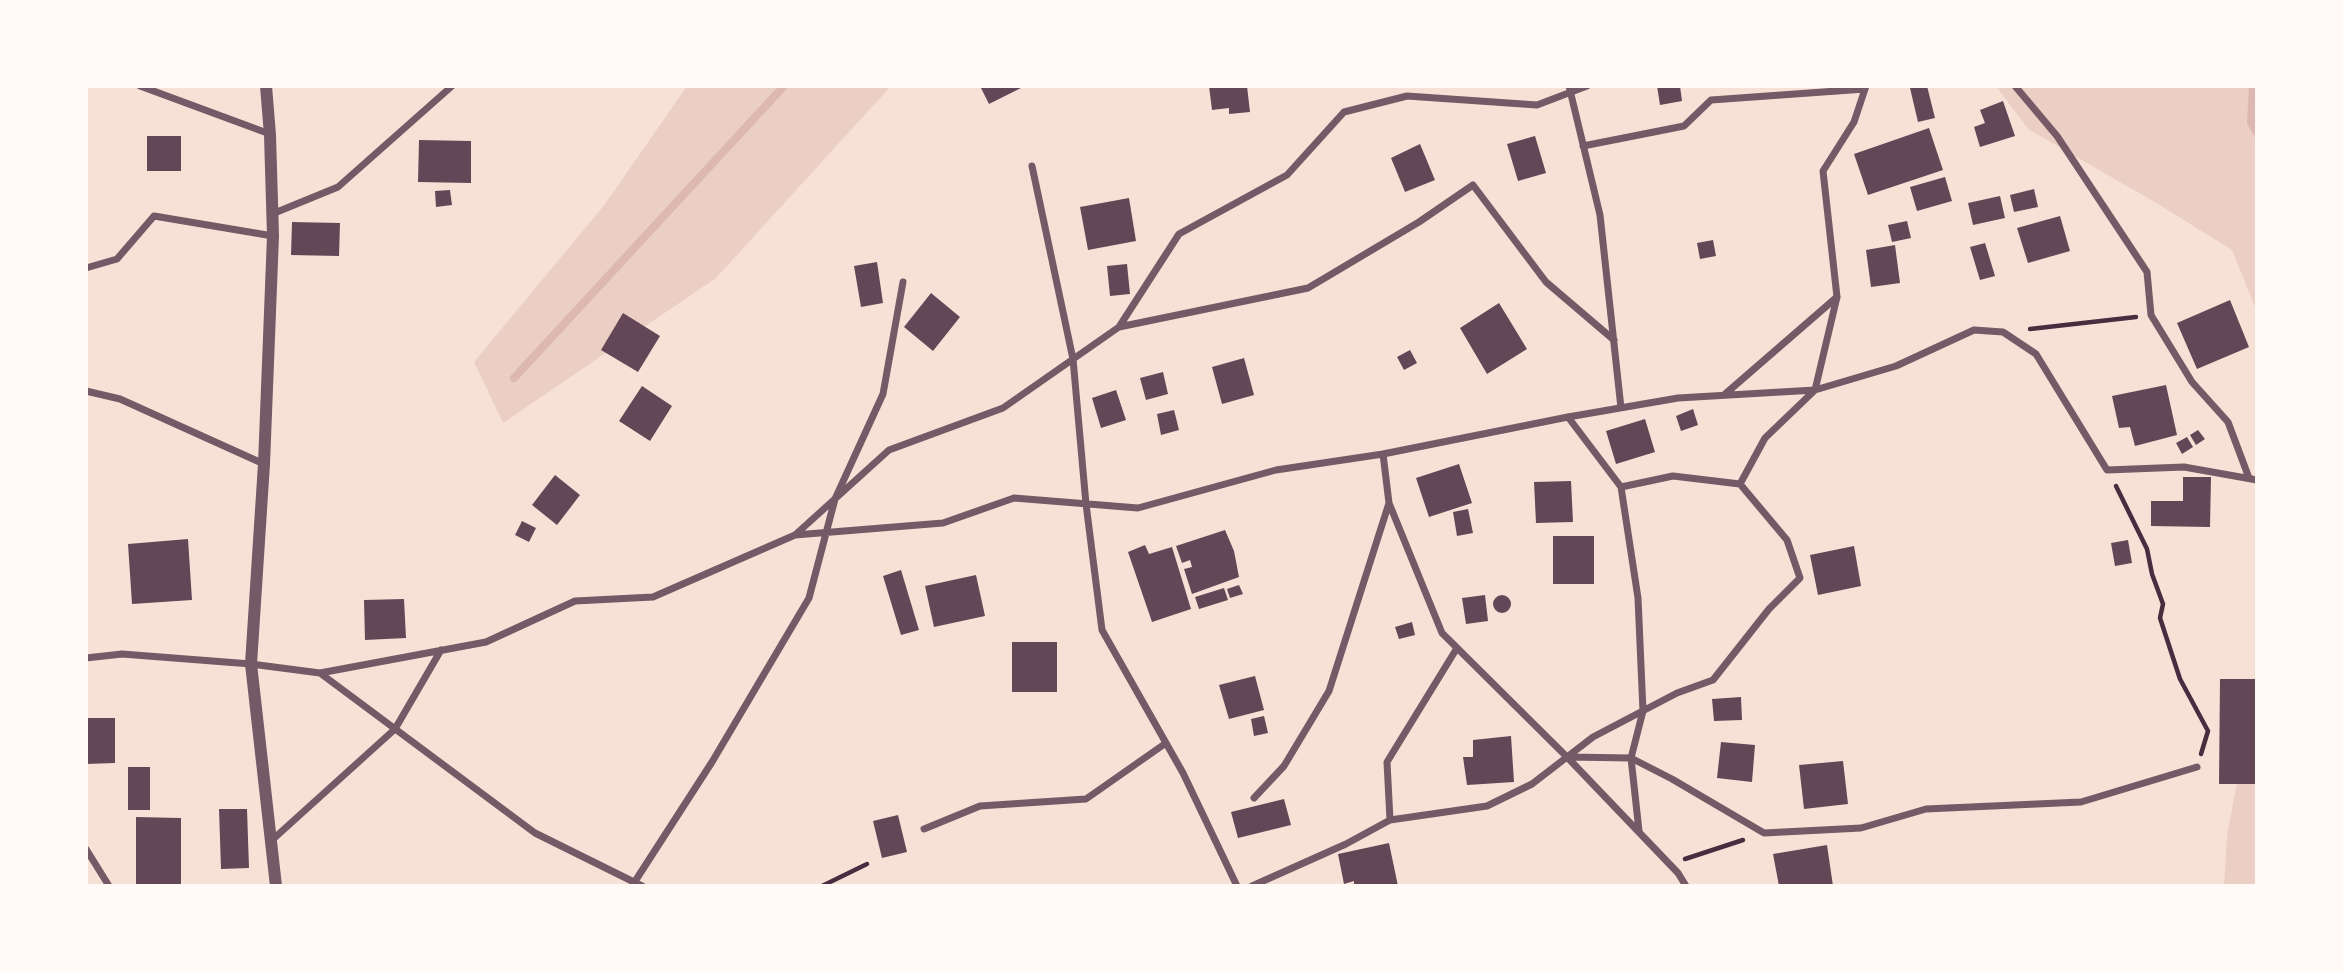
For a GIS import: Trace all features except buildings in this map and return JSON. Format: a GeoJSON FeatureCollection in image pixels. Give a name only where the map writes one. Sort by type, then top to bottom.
{"type":"FeatureCollection","features":[{"type":"Feature","properties":{"kind":"street"},"geometry":{"type":"LineString","coordinates":[[140,86],[270,135]]}},
{"type":"Feature","properties":{"kind":"street"},"geometry":{"type":"LineString","coordinates":[[266,86],[272,236],[264,464],[251,664],[276,886]]}},
{"type":"Feature","properties":{"kind":"street"},"geometry":{"type":"LineString","coordinates":[[272,214],[338,187],[452,86]]}},
{"type":"Feature","properties":{"kind":"street"},"geometry":{"type":"LineString","coordinates":[[86,658],[122,654],[251,664],[320,673],[486,642],[575,601],[653,597],[795,535],[889,450],[1003,408],[1119,327],[1179,234],[1287,175],[1344,111],[1407,96],[1537,105],[1569,89],[1587,86]]}},
{"type":"Feature","properties":{"kind":"street"},"geometry":{"type":"LineString","coordinates":[[2015,86],[2057,136],[2147,272],[2151,315],[2192,382],[2228,422],[2253,479]]}},
{"type":"Feature","properties":{"kind":"street"},"geometry":{"type":"LineString","coordinates":[[1583,146],[1684,126],[1711,100],[1865,88],[1854,122],[1823,171],[1837,297],[1815,390],[1765,438],[1741,484]]}},
{"type":"Feature","properties":{"kind":"street"},"geometry":{"type":"LineString","coordinates":[[1569,89],[1600,215],[1621,408]]}},
{"type":"Feature","properties":{"kind":"street"},"geometry":{"type":"LineString","coordinates":[[1031,166],[1073,359],[1086,504],[1102,630],[1183,773],[1237,886]]}},
{"type":"Feature","properties":{"kind":"street"},"geometry":{"type":"LineString","coordinates":[[1119,327],[1308,288],[1419,222],[1473,185],[1546,282],[1614,340]]}},
{"type":"Feature","properties":{"kind":"street"},"geometry":{"type":"LineString","coordinates":[[86,268],[117,259],[154,216],[272,236]]}},
{"type":"Feature","properties":{"kind":"street"},"geometry":{"type":"LineString","coordinates":[[633,884],[712,762],[809,598],[835,499],[883,394],[903,282]]}},
{"type":"Feature","properties":{"kind":"street"},"geometry":{"type":"LineString","coordinates":[[1724,396],[1837,297]]}},
{"type":"Feature","properties":{"kind":"street"},"geometry":{"type":"LineString","coordinates":[[795,535],[943,523],[1014,498],[1138,509],[1276,470],[1383,454],[1568,417],[1678,398],[1815,390],[1896,366],[1974,330],[2003,332],[2036,355],[2108,470],[2184,467],[2253,479]]}},
{"type":"Feature","properties":{"kind":"street"},"geometry":{"type":"LineString","coordinates":[[86,391],[120,399],[264,464]]}},
{"type":"Feature","properties":{"kind":"street"},"geometry":{"type":"LineString","coordinates":[[1568,417],[1621,487],[1638,598],[1643,711],[1631,758],[1639,832]]}},
{"type":"Feature","properties":{"kind":"street"},"geometry":{"type":"LineString","coordinates":[[1383,454],[1389,503],[1442,633],[1567,757],[1669,864],[1686,886]]}},
{"type":"Feature","properties":{"kind":"street"},"geometry":{"type":"LineString","coordinates":[[1252,886],[1346,844],[1390,820],[1487,806],[1532,784],[1593,737],[1677,693],[1713,680],[1769,609],[1800,578],[1787,540],[1741,484],[1673,476],[1621,487]]}},
{"type":"Feature","properties":{"kind":"street"},"geometry":{"type":"LineString","coordinates":[[1254,798],[1283,766],[1329,691],[1389,503]]}},
{"type":"Feature","properties":{"kind":"street"},"geometry":{"type":"LineString","coordinates":[[1390,820],[1387,762],[1457,648]]}},
{"type":"Feature","properties":{"kind":"street"},"geometry":{"type":"LineString","coordinates":[[271,841],[395,729],[441,650]]}},
{"type":"Feature","properties":{"kind":"street"},"geometry":{"type":"LineString","coordinates":[[320,673],[536,833],[633,884],[642,886]]}},
{"type":"Feature","properties":{"kind":"street"},"geometry":{"type":"LineString","coordinates":[[924,829],[980,806],[1086,799],[1166,743]]}},
{"type":"Feature","properties":{"kind":"street"},"geometry":{"type":"LineString","coordinates":[[1567,757],[1631,758],[1764,833],[1861,828],[1926,809],[2081,803],[2197,767]]}},
{"type":"Feature","properties":{"kind":"street"},"geometry":{"type":"LineString","coordinates":[[86,849],[108,886]]}},
{"type":"Feature","properties":{"kind":"path"},"geometry":{"type":"LineString","coordinates":[[2003,332],[2151,315]]}},
{"type":"Feature","properties":{"kind":"path"},"geometry":{"type":"LineString","coordinates":[[2108,470],[2147,549],[2152,574],[2163,604],[2160,618],[2180,680],[2208,731],[2197,767]]}},
{"type":"Feature","properties":{"kind":"path"},"geometry":{"type":"LineString","coordinates":[[1669,864],[1764,833]]}},
{"type":"Feature","properties":{"kind":"path"},"geometry":{"type":"LineString","coordinates":[[822,886],[867,864]]}},
{"type":"Feature","properties":{"kind":"shaded area"},"geometry":{"type":"Polygon","coordinates":[[[687,86],[891,86],[716,278],[503,423],[474,362],[605,204],[687,86]]]}},
{"type":"Feature","properties":{"kind":"shaded area"},"geometry":{"type":"Polygon","coordinates":[[[1996,86],[2257,86],[2257,312],[2232,250],[2028,129],[1996,86]]]}},
{"type":"Feature","properties":{"kind":"shaded area"},"geometry":{"type":"Polygon","coordinates":[[[2257,680],[2257,886],[2224,886],[2227,835],[2257,680]]]}},
{"type":"Feature","properties":{"kind":"waterway"},"geometry":{"type":"LineString","coordinates":[[514,378],[784,86]]}},
{"type":"Feature","properties":{"kind":"waterway"},"geometry":{"type":"LineString","coordinates":[[2253,86],[2251,122],[2257,133]]}}]}
